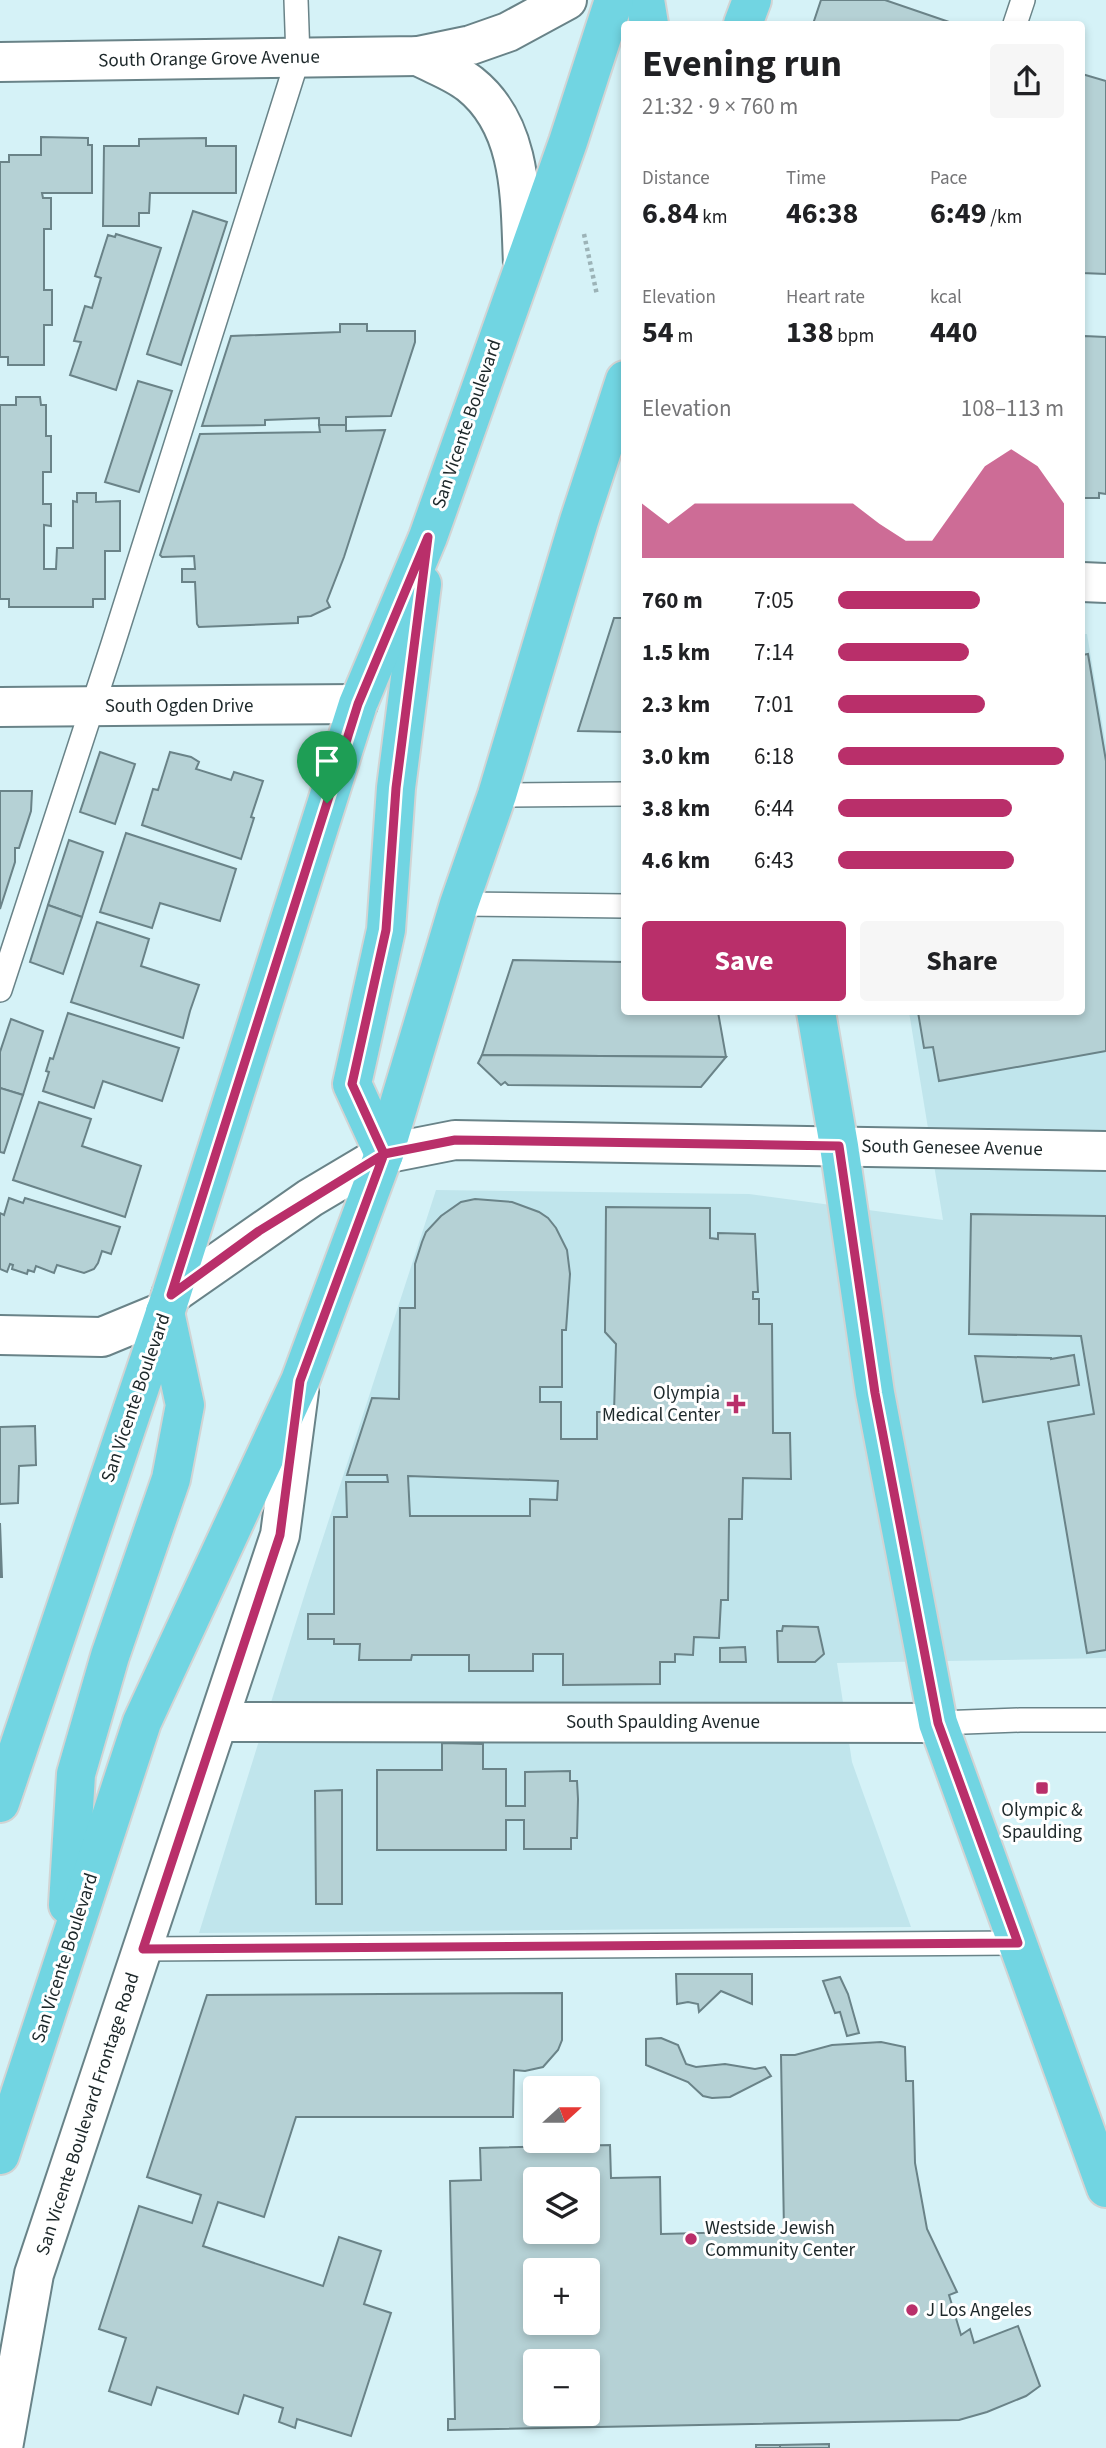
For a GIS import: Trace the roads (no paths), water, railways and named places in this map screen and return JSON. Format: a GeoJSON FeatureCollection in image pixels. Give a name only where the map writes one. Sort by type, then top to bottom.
{"type":"FeatureCollection","features":[{"type":"Feature","properties":{"kind":"main road","name":"San Vicente Boulevard"},"geometry":{"type":"LineString","coordinates":[[0,1803],[168,1303],[358,704],[428,537],[568,142],[614,0]]}},
{"type":"Feature","properties":{"kind":"main road"},"geometry":{"type":"LineString","coordinates":[[645,0],[648,21]]}},
{"type":"Feature","properties":{"kind":"main road"},"geometry":{"type":"LineString","coordinates":[[744,21],[752,0]]}},
{"type":"Feature","properties":{"kind":"main road","name":"San Vicente Boulevard"},"geometry":{"type":"LineString","coordinates":[[0,2155],[142,1722],[300,1381],[384,1154],[459,904],[498,795],[579,521],[621,392]]}},
{"type":"Feature","properties":{"kind":"main road"},"geometry":{"type":"LineString","coordinates":[[384,1154],[352,1084],[386,930],[396,788],[428,537]]}},
{"type":"Feature","properties":{"kind":"main road"},"geometry":{"type":"LineString","coordinates":[[817,1015],[839,1146],[875,1393],[938,1723],[1106,2188]]}},
{"type":"Feature","properties":{"kind":"main road"},"geometry":{"type":"LineString","coordinates":[[64,1959],[76,1774],[110,1656],[171,1479],[185,1405],[168,1303]]}},
{"type":"Feature","properties":{"kind":"street","name":"South Orange Grove Avenue"},"geometry":{"type":"LineString","coordinates":[[0,62],[418,56],[471,45],[508,32],[567,0]]}},
{"type":"Feature","properties":{"kind":"street","name":"South Orange Grove Avenue"},"geometry":{"type":"LineString","coordinates":[[418,56],[468,82],[477,90],[485,98],[509,137],[520,187],[523,264]]}},
{"type":"Feature","properties":{"kind":"street"},"geometry":{"type":"LineString","coordinates":[[1085,582],[1106,583]]}},
{"type":"Feature","properties":{"kind":"street","name":"South Ogden Drive"},"geometry":{"type":"LineString","coordinates":[[0,707],[358,704]]}},
{"type":"Feature","properties":{"kind":"street","name":"South Genesee Avenue"},"geometry":{"type":"LineString","coordinates":[[0,1335],[102,1337],[168,1303],[259,1231],[384,1154],[455,1140],[1106,1151]]}},
{"type":"Feature","properties":{"kind":"street","name":"San Vicente Boulevard Frontage Road"},"geometry":{"type":"LineString","coordinates":[[3,2448],[34,2274],[280,1535],[300,1381]]}},
{"type":"Feature","properties":{"kind":"street","name":"South Spaulding Avenue"},"geometry":{"type":"LineString","coordinates":[[219,1722],[938,1723]]}},
{"type":"Feature","properties":{"kind":"lane"},"geometry":{"type":"LineString","coordinates":[[0,990],[298,58],[296,0]]}},
{"type":"Feature","properties":{"kind":"lane"},"geometry":{"type":"LineString","coordinates":[[1016,21],[1023,0]]}},
{"type":"Feature","properties":{"kind":"lane"},"geometry":{"type":"LineString","coordinates":[[498,795],[621,794]]}},
{"type":"Feature","properties":{"kind":"lane"},"geometry":{"type":"LineString","coordinates":[[459,904],[621,906]]}},
{"type":"Feature","properties":{"kind":"lane","name":"South Spaulding Avenue"},"geometry":{"type":"LineString","coordinates":[[938,1723],[1106,1720]]}},
{"type":"Feature","properties":{"kind":"lane"},"geometry":{"type":"LineString","coordinates":[[143,1949],[1018,1943]]}},
{"type":"Feature","properties":{"kind":"place","name":"Olympia Medical Center"},"geometry":{"type":"Point","coordinates":[736,1404]}},
{"type":"Feature","properties":{"kind":"place","name":"Olympic & Spaulding"},"geometry":{"type":"Point","coordinates":[1042,1788]}},
{"type":"Feature","properties":{"kind":"place","name":"Westside Jewish Community Center"},"geometry":{"type":"Point","coordinates":[691,2239]}},
{"type":"Feature","properties":{"kind":"place","name":"J Los Angeles"},"geometry":{"type":"Point","coordinates":[912,2310]}}]}
